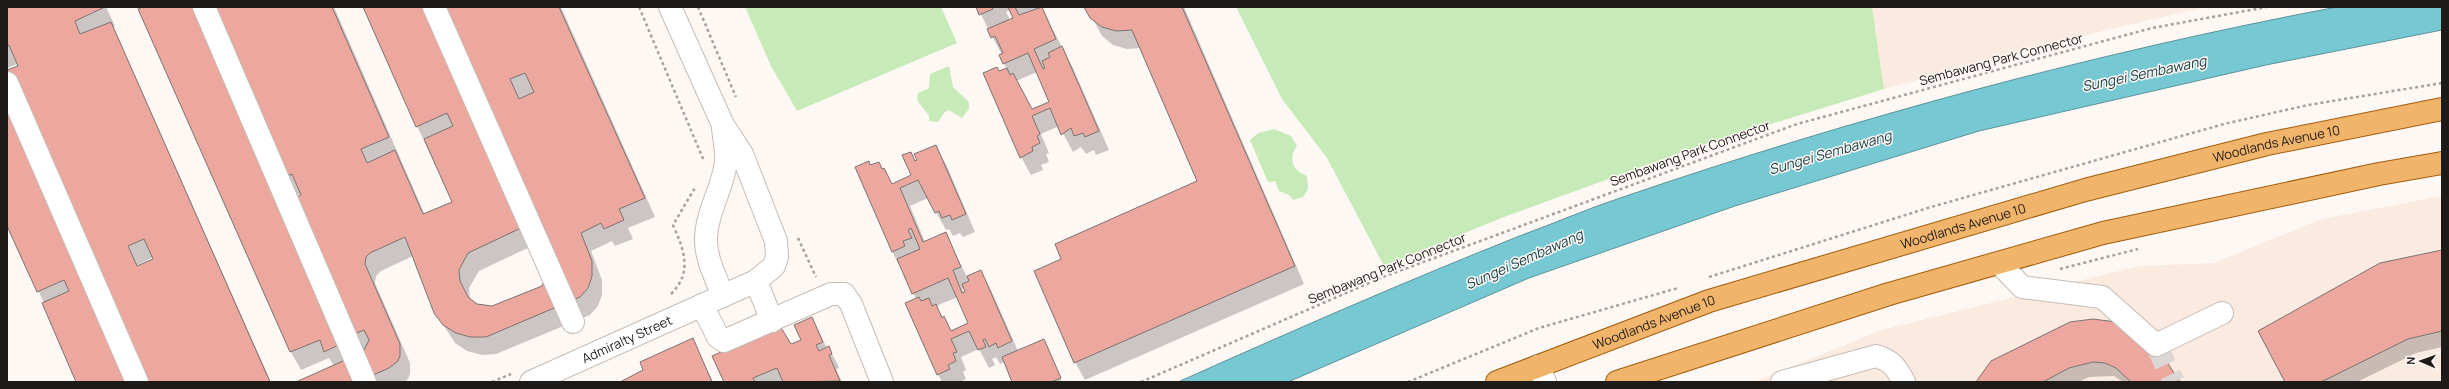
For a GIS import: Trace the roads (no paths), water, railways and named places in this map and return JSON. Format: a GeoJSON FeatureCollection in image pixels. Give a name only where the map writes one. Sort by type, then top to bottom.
{"type":"FeatureCollection","features":[{"type":"Feature","properties":{"kind":"main road","name":"Woodlands Avenue 10"},"geometry":{"type":"LineString","coordinates":[[1510,380],[1541,374],[1709,301],[2085,190],[2267,144],[2442,109]]}},
{"type":"Feature","properties":{"kind":"main road"},"geometry":{"type":"LineString","coordinates":[[1625,380],[1889,294],[2000,264],[2103,233],[2442,162]]}},
{"type":"Feature","properties":{"kind":"street"},"geometry":{"type":"LineString","coordinates":[[204,7],[365,382]]}},
{"type":"Feature","properties":{"kind":"street"},"geometry":{"type":"LineString","coordinates":[[434,7],[573,322]]}},
{"type":"Feature","properties":{"kind":"street","name":"Admiralty Street"},"geometry":{"type":"LineString","coordinates":[[522,377],[723,296],[756,280],[774,266],[777,257],[776,241],[742,154],[723,125],[670,7]]}},
{"type":"Feature","properties":{"kind":"street"},"geometry":{"type":"LineString","coordinates":[[7,83],[137,382]]}},
{"type":"Feature","properties":{"kind":"street","name":"Admiralty Street"},"geometry":{"type":"LineString","coordinates":[[723,125],[726,161],[719,190],[708,218],[706,241],[710,263],[723,296]]}},
{"type":"Feature","properties":{"kind":"street"},"geometry":{"type":"LineString","coordinates":[[2000,264],[2022,287],[2102,297],[2156,345],[2222,313]]}},
{"type":"Feature","properties":{"kind":"street"},"geometry":{"type":"LineString","coordinates":[[756,280],[772,321]]}},
{"type":"Feature","properties":{"kind":"street"},"geometry":{"type":"LineString","coordinates":[[702,305],[718,337],[724,341],[831,294],[844,294],[851,304],[882,382]]}},
{"type":"Feature","properties":{"kind":"street"},"geometry":{"type":"LineString","coordinates":[[1782,382],[1876,356],[1889,360],[1895,365],[1904,382]]}},
{"type":"Feature","properties":{"kind":"water","name":"Sungei Sembawang"},"geometry":{"type":"Polygon","coordinates":[[[2337,7],[2442,7],[2442,30],[2266,65],[1979,131],[1735,206],[1529,278],[1288,382],[1178,382],[1479,252],[1608,202],[1708,169],[1797,141],[1975,90],[2155,45],[2337,7]]]}},
{"type":"Feature","properties":{"kind":"tunnel"},"geometry":{"type":"LineString","coordinates":[[2156,345],[2174,382]]}}]}
